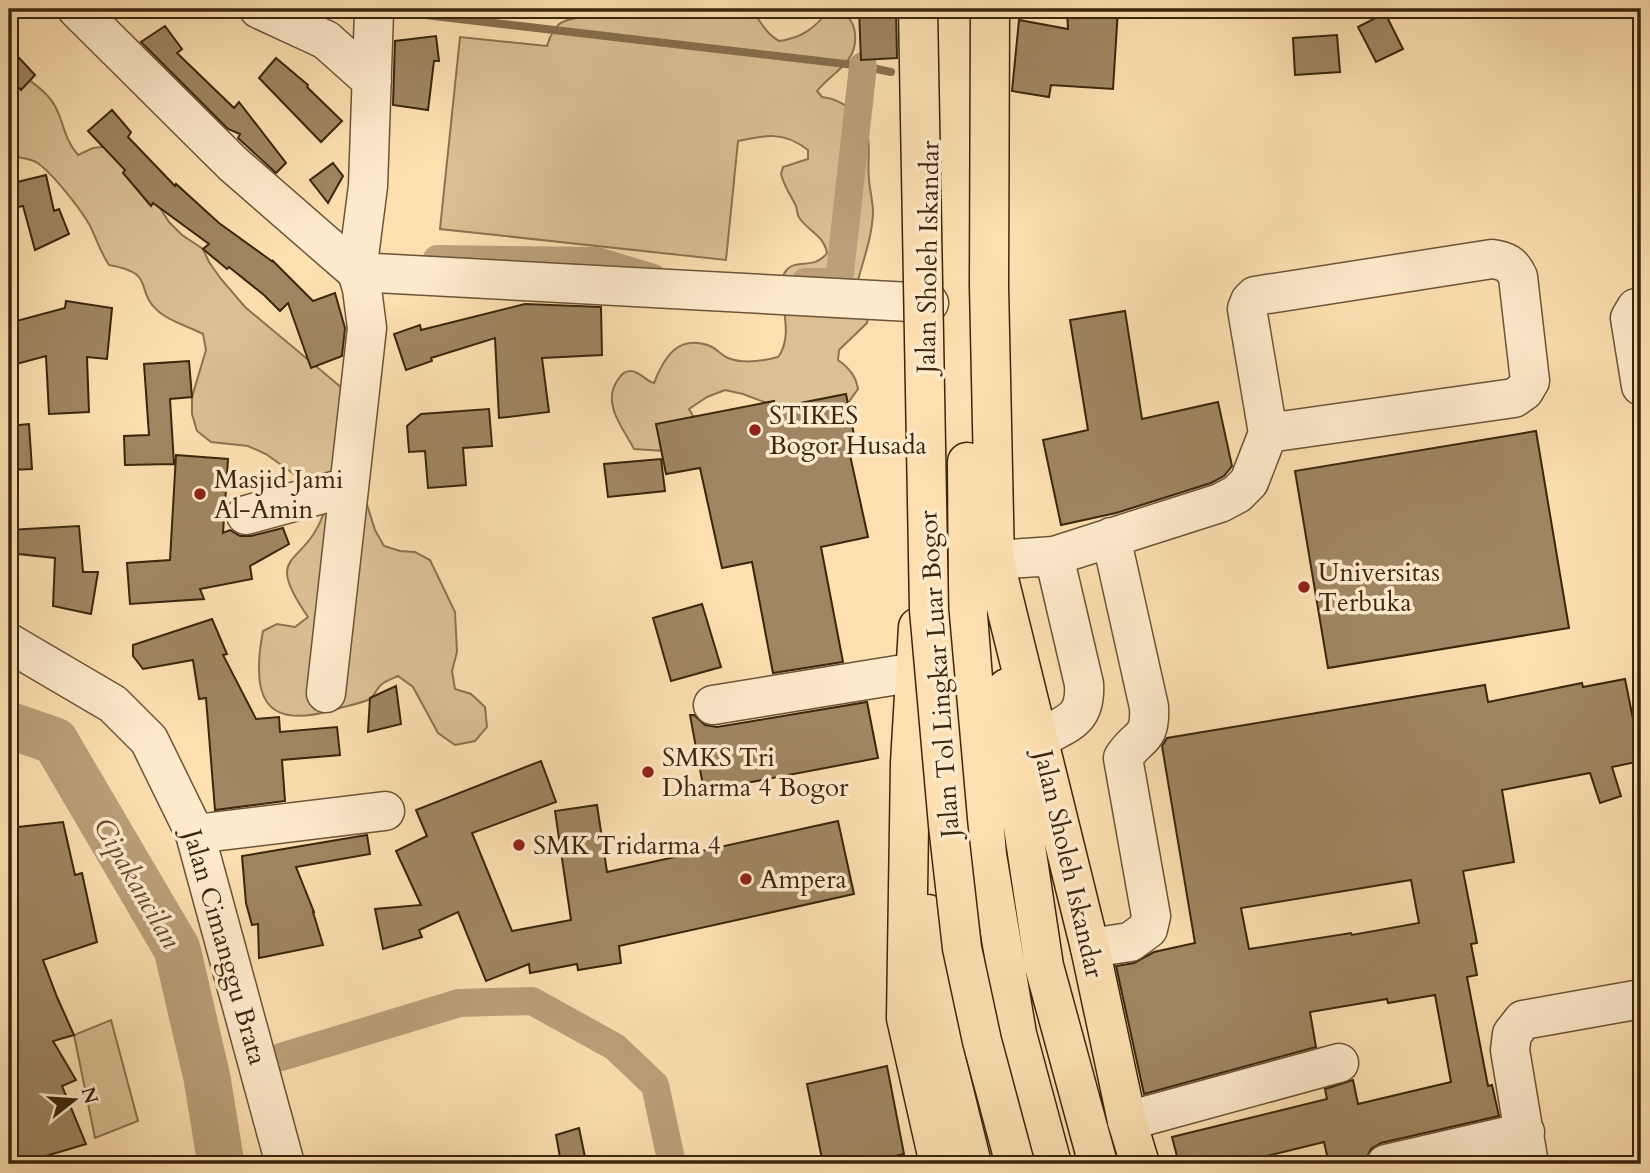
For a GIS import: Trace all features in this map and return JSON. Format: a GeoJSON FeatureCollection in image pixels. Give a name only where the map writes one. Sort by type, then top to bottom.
{"type":"FeatureCollection","features":[{"type":"Feature","properties":{"kind":"highway","name":"Jalan Tol Lingkar Luar Bogor"},"geometry":{"type":"LineString","coordinates":[[918,9],[930,623],[962,948],[982,1041],[1015,1164]]}},
{"type":"Feature","properties":{"kind":"highway","name":"Jalan Sholeh Iskandar"},"geometry":{"type":"LineString","coordinates":[[931,9],[929,303],[916,672],[910,763],[906,1018],[945,1164]]}},
{"type":"Feature","properties":{"kind":"highway","name":"Jalan Tol Lingkar Luar Bogor"},"geometry":{"type":"LineString","coordinates":[[964,9],[968,615],[987,855],[1017,1034],[1052,1164]]}},
{"type":"Feature","properties":{"kind":"highway","name":"Jalan Sholeh Iskandar"},"geometry":{"type":"LineString","coordinates":[[990,9],[989,286],[995,562],[1021,818],[1044,966],[1098,1164]]}},
{"type":"Feature","properties":{"kind":"highway","name":"Jalan Sholeh Iskandar"},"geometry":{"type":"LineString","coordinates":[[995,562],[1090,948],[1127,1121],[1140,1164]]}},
{"type":"Feature","properties":{"kind":"highway","name":"Jalan Sholeh Iskandar"},"geometry":{"type":"LineString","coordinates":[[916,672],[958,1015],[1006,1164]]}},
{"type":"Feature","properties":{"kind":"highway"},"geometry":{"type":"LineString","coordinates":[[928,778],[928,920],[946,1054],[945,1164]]}},
{"type":"Feature","properties":{"kind":"highway"},"geometry":{"type":"LineString","coordinates":[[1021,818],[1115,1164]]}},
{"type":"Feature","properties":{"kind":"street"},"geometry":{"type":"LineString","coordinates":[[77,9],[233,164],[357,272],[929,303]]}},
{"type":"Feature","properties":{"kind":"street"},"geometry":{"type":"LineString","coordinates":[[258,9],[326,40],[372,81]]}},
{"type":"Feature","properties":{"kind":"street"},"geometry":{"type":"LineString","coordinates":[[326,692],[367,328],[357,272],[368,186],[374,12]]}},
{"type":"Feature","properties":{"kind":"street"},"geometry":{"type":"LineString","coordinates":[[995,562],[1054,556],[1220,503],[1237,494],[1249,482],[1268,433],[1247,309],[1255,296],[1492,259],[1506,261],[1514,269],[1518,277],[1530,381],[1524,391],[1514,398],[1268,433]]}},
{"type":"Feature","properties":{"kind":"street"},"geometry":{"type":"LineString","coordinates":[[1641,307],[1636,308],[1630,318],[1641,386]]}},
{"type":"Feature","properties":{"kind":"street"},"geometry":{"type":"LineString","coordinates":[[246,515],[348,487]]}},
{"type":"Feature","properties":{"kind":"street"},"geometry":{"type":"LineString","coordinates":[[1090,948],[1130,942],[1148,929],[1152,916],[1123,758],[1144,738],[1149,707],[1111,537]]}},
{"type":"Feature","properties":{"kind":"street"},"geometry":{"type":"LineString","coordinates":[[1039,739],[1078,716],[1084,702],[1084,684],[1054,556]]}},
{"type":"Feature","properties":{"kind":"street","name":"Jalan Cimanggu Brata"},"geometry":{"type":"LineString","coordinates":[[9,643],[113,704],[149,740],[195,834],[285,1164]]}},
{"type":"Feature","properties":{"kind":"street"},"geometry":{"type":"LineString","coordinates":[[713,705],[916,672]]}},
{"type":"Feature","properties":{"kind":"street"},"geometry":{"type":"LineString","coordinates":[[195,834],[384,811]]}},
{"type":"Feature","properties":{"kind":"street"},"geometry":{"type":"LineString","coordinates":[[1386,1164],[1525,1148],[1510,1049],[1513,1034],[1523,1020],[1641,999]]}},
{"type":"Feature","properties":{"kind":"street"},"geometry":{"type":"LineString","coordinates":[[1127,1121],[1339,1063]]}},
{"type":"Feature","properties":{"kind":"shaded area"},"geometry":{"type":"Polygon","coordinates":[[[600,9],[749,9],[779,41],[807,31],[829,10],[837,9],[852,22],[855,44],[848,60],[817,91],[822,97],[837,101],[851,110],[864,126],[869,142],[872,223],[856,288],[869,313],[867,323],[839,350],[838,360],[856,380],[858,389],[848,403],[780,408],[725,390],[707,397],[689,409],[693,416],[709,421],[680,452],[634,449],[613,407],[613,390],[622,374],[633,371],[654,383],[662,365],[674,350],[689,343],[712,347],[728,358],[740,361],[778,357],[786,336],[782,290],[785,272],[794,265],[816,261],[827,253],[820,238],[799,217],[782,178],[783,167],[808,159],[808,150],[791,140],[766,136],[738,141],[726,260],[440,229],[460,37],[547,46],[560,23],[596,14],[600,9]]]}},
{"type":"Feature","properties":{"kind":"shaded area"},"geometry":{"type":"Polygon","coordinates":[[[9,68],[34,84],[51,100],[69,142],[78,155],[93,148],[109,146],[169,222],[203,249],[221,279],[245,307],[342,388],[364,495],[375,530],[384,546],[415,552],[430,560],[455,612],[457,652],[452,671],[455,689],[471,694],[485,707],[487,727],[475,741],[455,745],[438,733],[413,687],[398,676],[382,684],[370,699],[309,715],[290,715],[276,711],[267,702],[261,689],[259,673],[263,631],[277,624],[295,627],[308,617],[295,596],[287,570],[291,561],[315,532],[323,515],[301,490],[295,475],[266,454],[248,446],[211,442],[197,431],[192,414],[192,397],[206,350],[203,334],[163,315],[151,303],[134,273],[109,265],[82,214],[42,167],[30,160],[9,156],[9,68]]]}},
{"type":"Feature","properties":{"kind":"shaded area"},"geometry":{"type":"Polygon","coordinates":[[[111,1020],[138,1121],[95,1138],[74,1035],[111,1020]]]}},
{"type":"Feature","properties":{"kind":"building"},"geometry":{"type":"Polygon","coordinates":[[[859,9],[896,9],[897,58],[861,60],[859,9]]]}},
{"type":"Feature","properties":{"kind":"building"},"geometry":{"type":"Polygon","coordinates":[[[1067,9],[1118,9],[1113,89],[1051,85],[1049,97],[1012,91],[1019,20],[1068,29],[1067,9]]]}},
{"type":"Feature","properties":{"kind":"building"},"geometry":{"type":"Polygon","coordinates":[[[1385,13],[1403,49],[1376,62],[1358,27],[1385,13]]]}},
{"type":"Feature","properties":{"kind":"building"},"geometry":{"type":"Polygon","coordinates":[[[165,26],[182,49],[177,53],[234,108],[239,102],[286,163],[276,173],[238,138],[240,134],[228,129],[141,42],[165,26]]]}},
{"type":"Feature","properties":{"kind":"building"},"geometry":{"type":"Polygon","coordinates":[[[1337,35],[1340,72],[1295,75],[1293,38],[1337,35]]]}},
{"type":"Feature","properties":{"kind":"building"},"geometry":{"type":"Polygon","coordinates":[[[436,36],[439,61],[434,61],[428,110],[393,105],[395,41],[436,36]]]}},
{"type":"Feature","properties":{"kind":"building"},"geometry":{"type":"Polygon","coordinates":[[[9,47],[35,75],[21,90],[9,78],[9,47]]]}},
{"type":"Feature","properties":{"kind":"building"},"geometry":{"type":"Polygon","coordinates":[[[276,58],[308,85],[307,87],[342,121],[321,142],[259,78],[276,58]]]}},
{"type":"Feature","properties":{"kind":"building"},"geometry":{"type":"Polygon","coordinates":[[[112,110],[131,132],[128,137],[175,186],[176,184],[219,223],[273,262],[272,260],[313,301],[335,293],[345,328],[342,356],[311,368],[288,303],[280,311],[264,295],[203,249],[209,244],[153,203],[151,206],[123,173],[125,170],[88,131],[112,110]]]}},
{"type":"Feature","properties":{"kind":"building"},"geometry":{"type":"Polygon","coordinates":[[[333,163],[343,176],[328,203],[310,180],[333,163]]]}},
{"type":"Feature","properties":{"kind":"building"},"geometry":{"type":"Polygon","coordinates":[[[46,175],[54,211],[59,209],[69,234],[35,250],[23,206],[18,207],[13,183],[46,175]]]}},
{"type":"Feature","properties":{"kind":"building"},"geometry":{"type":"Polygon","coordinates":[[[66,301],[112,308],[107,359],[87,357],[89,412],[49,414],[46,356],[9,366],[9,323],[65,308],[66,301]]]}},
{"type":"Feature","properties":{"kind":"building"},"geometry":{"type":"Polygon","coordinates":[[[525,304],[601,307],[602,355],[542,358],[549,412],[499,418],[495,338],[431,358],[432,361],[406,370],[394,334],[420,325],[421,330],[525,304]]]}},
{"type":"Feature","properties":{"kind":"building"},"geometry":{"type":"Polygon","coordinates":[[[1125,311],[1142,419],[1218,402],[1232,466],[1224,476],[1211,483],[1116,513],[1061,525],[1043,440],[1088,430],[1070,320],[1125,311]]]}},
{"type":"Feature","properties":{"kind":"building"},"geometry":{"type":"Polygon","coordinates":[[[189,361],[192,397],[170,399],[174,464],[125,465],[124,436],[149,435],[144,364],[189,361]]]}},
{"type":"Feature","properties":{"kind":"building"},"geometry":{"type":"Polygon","coordinates":[[[846,394],[854,435],[846,437],[868,537],[821,547],[843,662],[773,673],[752,562],[722,568],[700,468],[666,474],[656,424],[774,401],[775,408],[846,394]]]}},
{"type":"Feature","properties":{"kind":"building"},"geometry":{"type":"Polygon","coordinates":[[[489,409],[492,446],[463,448],[466,485],[428,488],[425,451],[409,452],[407,426],[421,414],[489,409]]]}},
{"type":"Feature","properties":{"kind":"building"},"geometry":{"type":"Polygon","coordinates":[[[29,424],[32,469],[9,470],[9,426],[29,424]]]}},
{"type":"Feature","properties":{"kind":"building"},"geometry":{"type":"Polygon","coordinates":[[[1536,431],[1569,628],[1328,668],[1295,471],[1536,431]]]}},
{"type":"Feature","properties":{"kind":"building"},"geometry":{"type":"Polygon","coordinates":[[[176,455],[228,459],[223,533],[230,530],[240,536],[251,536],[283,528],[289,544],[250,566],[252,579],[200,589],[204,599],[130,604],[127,563],[170,560],[176,455]]]}},
{"type":"Feature","properties":{"kind":"building"},"geometry":{"type":"Polygon","coordinates":[[[661,459],[665,491],[608,497],[604,464],[661,459]]]}},
{"type":"Feature","properties":{"kind":"building"},"geometry":{"type":"Polygon","coordinates":[[[79,526],[83,572],[98,572],[91,614],[53,606],[55,558],[9,553],[9,530],[79,526]]]}},
{"type":"Feature","properties":{"kind":"building"},"geometry":{"type":"Polygon","coordinates":[[[702,604],[721,667],[671,681],[653,618],[702,604]]]}},
{"type":"Feature","properties":{"kind":"building"},"geometry":{"type":"Polygon","coordinates":[[[212,619],[227,654],[223,655],[256,719],[279,717],[280,732],[337,727],[340,755],[282,760],[285,801],[215,810],[206,698],[199,699],[193,660],[143,669],[133,656],[133,645],[212,619]]]}},
{"type":"Feature","properties":{"kind":"building"},"geometry":{"type":"Polygon","coordinates":[[[1625,679],[1635,729],[1641,727],[1641,761],[1612,767],[1621,796],[1600,803],[1590,773],[1502,790],[1514,862],[1463,871],[1477,943],[1471,944],[1477,975],[1467,977],[1488,1086],[1492,1085],[1499,1116],[1381,1143],[1371,1149],[1365,1161],[1350,1164],[1329,1164],[1324,1142],[1234,1164],[1179,1164],[1172,1137],[1327,1099],[1325,1089],[1353,1080],[1358,1104],[1451,1082],[1435,995],[1388,1003],[1387,999],[1310,1012],[1316,1047],[1144,1094],[1116,966],[1134,963],[1154,952],[1195,943],[1162,746],[1167,738],[1485,685],[1488,702],[1582,683],[1583,687],[1625,679]],[[1411,880],[1241,908],[1249,949],[1419,923],[1411,880]]]}},
{"type":"Feature","properties":{"kind":"building"},"geometry":{"type":"Polygon","coordinates":[[[396,686],[401,724],[368,732],[370,698],[396,686]]]}},
{"type":"Feature","properties":{"kind":"building"},"geometry":{"type":"Polygon","coordinates":[[[867,702],[878,758],[704,791],[690,715],[694,715],[705,725],[717,727],[867,702]]]}},
{"type":"Feature","properties":{"kind":"building"},"geometry":{"type":"Polygon","coordinates":[[[541,761],[556,802],[472,833],[512,931],[571,920],[555,811],[597,805],[607,872],[838,821],[854,894],[619,946],[621,963],[578,970],[577,964],[530,973],[529,964],[486,981],[458,912],[419,930],[422,937],[383,949],[375,909],[421,905],[396,851],[427,836],[416,810],[541,761]]]}},
{"type":"Feature","properties":{"kind":"building"},"geometry":{"type":"Polygon","coordinates":[[[63,822],[75,875],[82,873],[97,942],[43,960],[74,1035],[53,1041],[76,1080],[62,1086],[86,1144],[19,1164],[9,1164],[9,828],[63,822]]]}},
{"type":"Feature","properties":{"kind":"building"},"geometry":{"type":"Polygon","coordinates":[[[367,835],[370,854],[296,867],[314,912],[323,945],[259,958],[258,924],[252,925],[246,903],[242,856],[367,835]]]}},
{"type":"Feature","properties":{"kind":"building"},"geometry":{"type":"Polygon","coordinates":[[[887,1066],[904,1154],[859,1164],[823,1164],[807,1084],[887,1066]]]}},
{"type":"Feature","properties":{"kind":"building"},"geometry":{"type":"Polygon","coordinates":[[[579,1128],[585,1157],[561,1163],[556,1135],[579,1128]]]}},
{"type":"Feature","properties":{"kind":"waterway"},"geometry":{"type":"LineString","coordinates":[[391,11],[863,66],[891,72]]}},
{"type":"Feature","properties":{"kind":"waterway"},"geometry":{"type":"LineString","coordinates":[[805,282],[839,282],[863,66]]}},
{"type":"Feature","properties":{"kind":"waterway"},"geometry":{"type":"LineString","coordinates":[[437,259],[597,261],[653,278]]}},
{"type":"Feature","properties":{"kind":"waterway","name":"Cipakancilan"},"geometry":{"type":"LineString","coordinates":[[9,725],[55,741],[177,949],[207,1078],[221,1164]]}},
{"type":"Feature","properties":{"kind":"waterway"},"geometry":{"type":"LineString","coordinates":[[281,1057],[459,1003],[532,1001],[615,1047],[655,1085],[672,1164]]}},
{"type":"Feature","properties":{"kind":"place","name":"STIKES Bogor Husada"},"geometry":{"type":"Point","coordinates":[755,430]}},
{"type":"Feature","properties":{"kind":"place","name":"Masjid Jami Al-Amin"},"geometry":{"type":"Point","coordinates":[200,494]}},
{"type":"Feature","properties":{"kind":"place","name":"Universitas Terbuka"},"geometry":{"type":"Point","coordinates":[1304,587]}},
{"type":"Feature","properties":{"kind":"place","name":"SMKS Tri Dharma 4 Bogor"},"geometry":{"type":"Point","coordinates":[648,772]}},
{"type":"Feature","properties":{"kind":"place","name":"SMK Tridarma 4"},"geometry":{"type":"Point","coordinates":[519,845]}},
{"type":"Feature","properties":{"kind":"place","name":"Ampera"},"geometry":{"type":"Point","coordinates":[746,879]}}]}
